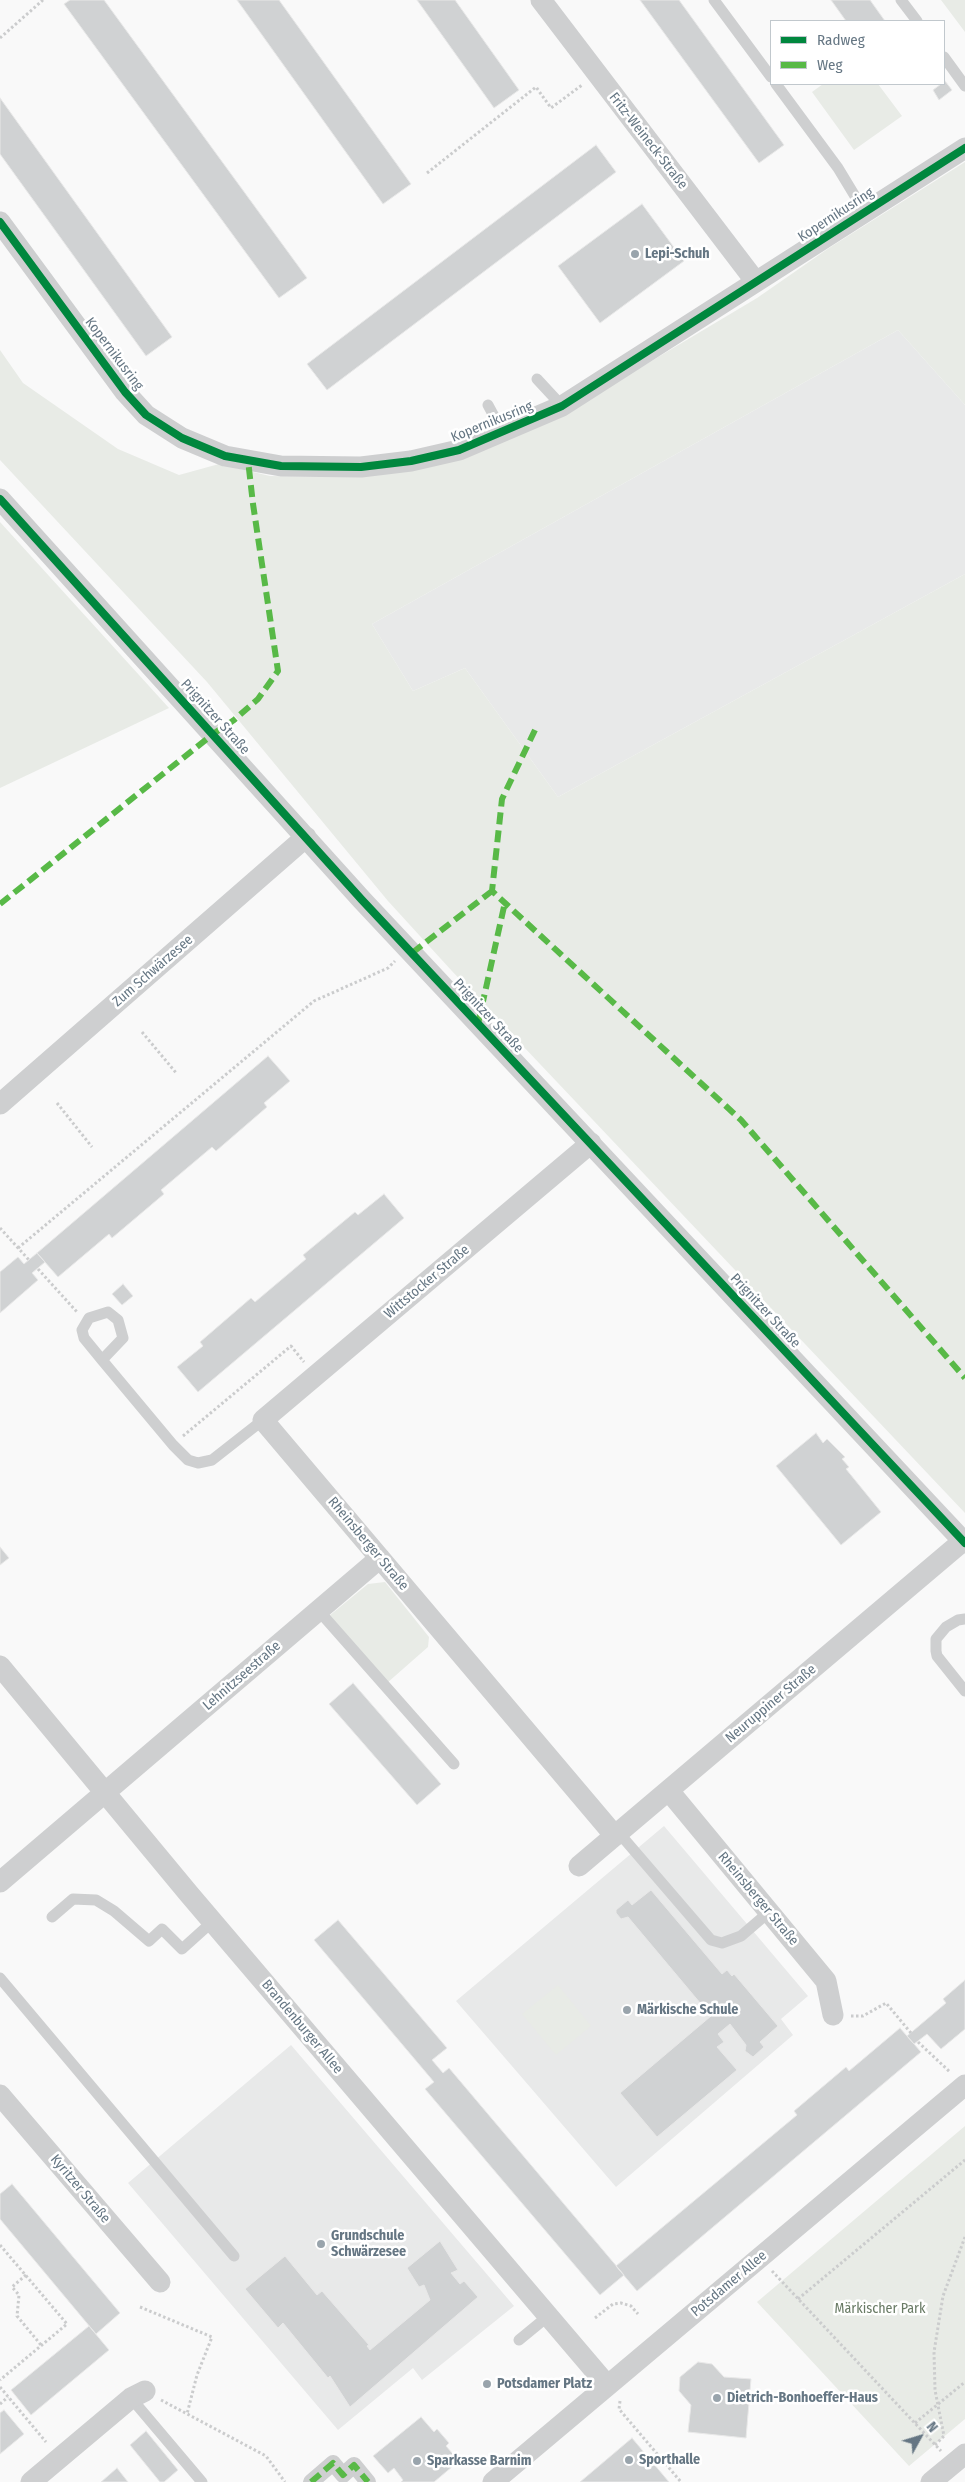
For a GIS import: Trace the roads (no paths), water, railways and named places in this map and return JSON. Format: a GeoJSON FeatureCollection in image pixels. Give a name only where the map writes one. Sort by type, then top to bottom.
{"type":"FeatureCollection","features":[{"type":"Feature","properties":{"kind":"street","name":"Fritz-Weineck-Straße"},"geometry":{"type":"LineString","coordinates":[[541,0],[756,282]]}},
{"type":"Feature","properties":{"kind":"street","name":"Kopernikusring"},"geometry":{"type":"LineString","coordinates":[[0,222],[125,392],[146,416],[182,438],[225,456],[281,466],[361,467],[411,461],[459,450],[503,433],[562,406],[965,148]]}},
{"type":"Feature","properties":{"kind":"street","name":"Prignitzer Straße"},"geometry":{"type":"LineString","coordinates":[[0,499],[408,948],[964,1542]]}},
{"type":"Feature","properties":{"kind":"street","name":"Zum Schwärzesee"},"geometry":{"type":"LineString","coordinates":[[0,1104],[306,837]]}},
{"type":"Feature","properties":{"kind":"street","name":"Wittstocker Straße"},"geometry":{"type":"LineString","coordinates":[[263,1420],[591,1143]]}},
{"type":"Feature","properties":{"kind":"street","name":"Rheinsberger Straße"},"geometry":{"type":"LineString","coordinates":[[263,1420],[617,1834]]}},
{"type":"Feature","properties":{"kind":"street","name":"Neuruppiner Straße"},"geometry":{"type":"LineString","coordinates":[[579,1866],[964,1542]]}},
{"type":"Feature","properties":{"kind":"street","name":"Lehnitzseestraße"},"geometry":{"type":"LineString","coordinates":[[105,1794],[380,1558]]}},
{"type":"Feature","properties":{"kind":"street","name":"Brandenburger Allee"},"geometry":{"type":"LineString","coordinates":[[0,1666],[212,1922],[608,2385]]}},
{"type":"Feature","properties":{"kind":"street","name":"Rheinsberger Straße"},"geometry":{"type":"LineString","coordinates":[[668,1791],[826,1981],[833,2015]]}},
{"type":"Feature","properties":{"kind":"street"},"geometry":{"type":"LineString","coordinates":[[0,1882],[105,1794]]}},
{"type":"Feature","properties":{"kind":"street","name":"Potsdamer Allee"},"geometry":{"type":"LineString","coordinates":[[493,2482],[965,2085]]}},
{"type":"Feature","properties":{"kind":"street","name":"Kyritzer Straße"},"geometry":{"type":"LineString","coordinates":[[0,2095],[160,2282]]}},
{"type":"Feature","properties":{"kind":"street"},"geometry":{"type":"LineString","coordinates":[[30,2482],[138,2394]]}},
{"type":"Feature","properties":{"kind":"street"},"geometry":{"type":"LineString","coordinates":[[311,2482],[333,2463],[343,2475],[354,2465],[368,2482]]}},
{"type":"Feature","properties":{"kind":"lane"},"geometry":{"type":"LineString","coordinates":[[714,0],[770,76]]}},
{"type":"Feature","properties":{"kind":"lane"},"geometry":{"type":"LineString","coordinates":[[901,0],[916,20]]}},
{"type":"Feature","properties":{"kind":"lane"},"geometry":{"type":"LineString","coordinates":[[945,58],[965,86]]}},
{"type":"Feature","properties":{"kind":"lane"},"geometry":{"type":"LineString","coordinates":[[777,85],[838,168],[864,211]]}},
{"type":"Feature","properties":{"kind":"lane"},"geometry":{"type":"LineString","coordinates":[[537,379],[562,406]]}},
{"type":"Feature","properties":{"kind":"lane"},"geometry":{"type":"LineString","coordinates":[[488,406],[503,433]]}},
{"type":"Feature","properties":{"kind":"lane"},"geometry":{"type":"LineString","coordinates":[[102,1360],[123,1338],[122,1326],[116,1316],[108,1312],[93,1315],[86,1321],[82,1330],[84,1338],[102,1360],[173,1444],[188,1460],[198,1463],[205,1462],[263,1420]]}},
{"type":"Feature","properties":{"kind":"lane"},"geometry":{"type":"LineString","coordinates":[[318,1610],[454,1764]]}},
{"type":"Feature","properties":{"kind":"lane"},"geometry":{"type":"LineString","coordinates":[[965,1619],[946,1626],[936,1639],[937,1656],[965,1691]]}},
{"type":"Feature","properties":{"kind":"lane"},"geometry":{"type":"LineString","coordinates":[[617,1834],[711,1940],[722,1943],[741,1936],[769,1912]]}},
{"type":"Feature","properties":{"kind":"lane"},"geometry":{"type":"LineString","coordinates":[[52,1917],[73,1899],[96,1900],[114,1911],[149,1940],[162,1930],[182,1949],[212,1922]]}},
{"type":"Feature","properties":{"kind":"lane"},"geometry":{"type":"LineString","coordinates":[[0,1978],[234,2256]]}},
{"type":"Feature","properties":{"kind":"lane"},"geometry":{"type":"LineString","coordinates":[[519,2340],[548,2317]]}},
{"type":"Feature","properties":{"kind":"lane"},"geometry":{"type":"LineString","coordinates":[[138,2394],[202,2482]]}},
{"type":"Feature","properties":{"kind":"place","name":"Lepi-Schuh"},"geometry":{"type":"Point","coordinates":[635,254]}},
{"type":"Feature","properties":{"kind":"place","name":"Märkische Schule"},"geometry":{"type":"Point","coordinates":[627,2010]}},
{"type":"Feature","properties":{"kind":"place","name":"Grundschule Schwärzesee"},"geometry":{"type":"Point","coordinates":[321,2244]}},
{"type":"Feature","properties":{"kind":"place","name":"Potsdamer Platz"},"geometry":{"type":"Point","coordinates":[487,2384]}},
{"type":"Feature","properties":{"kind":"place","name":"Dietrich-Bonhoeffer-Haus"},"geometry":{"type":"Point","coordinates":[717,2398]}},
{"type":"Feature","properties":{"kind":"place","name":"Sporthalle"},"geometry":{"type":"Point","coordinates":[629,2460]}},
{"type":"Feature","properties":{"kind":"place","name":"Sparkasse Barnim"},"geometry":{"type":"Point","coordinates":[417,2461]}},
{"type":"Feature","properties":{"kind":"park label","name":"Märkischer Park"},"geometry":{"type":"Point","coordinates":[880,2309]}}]}
